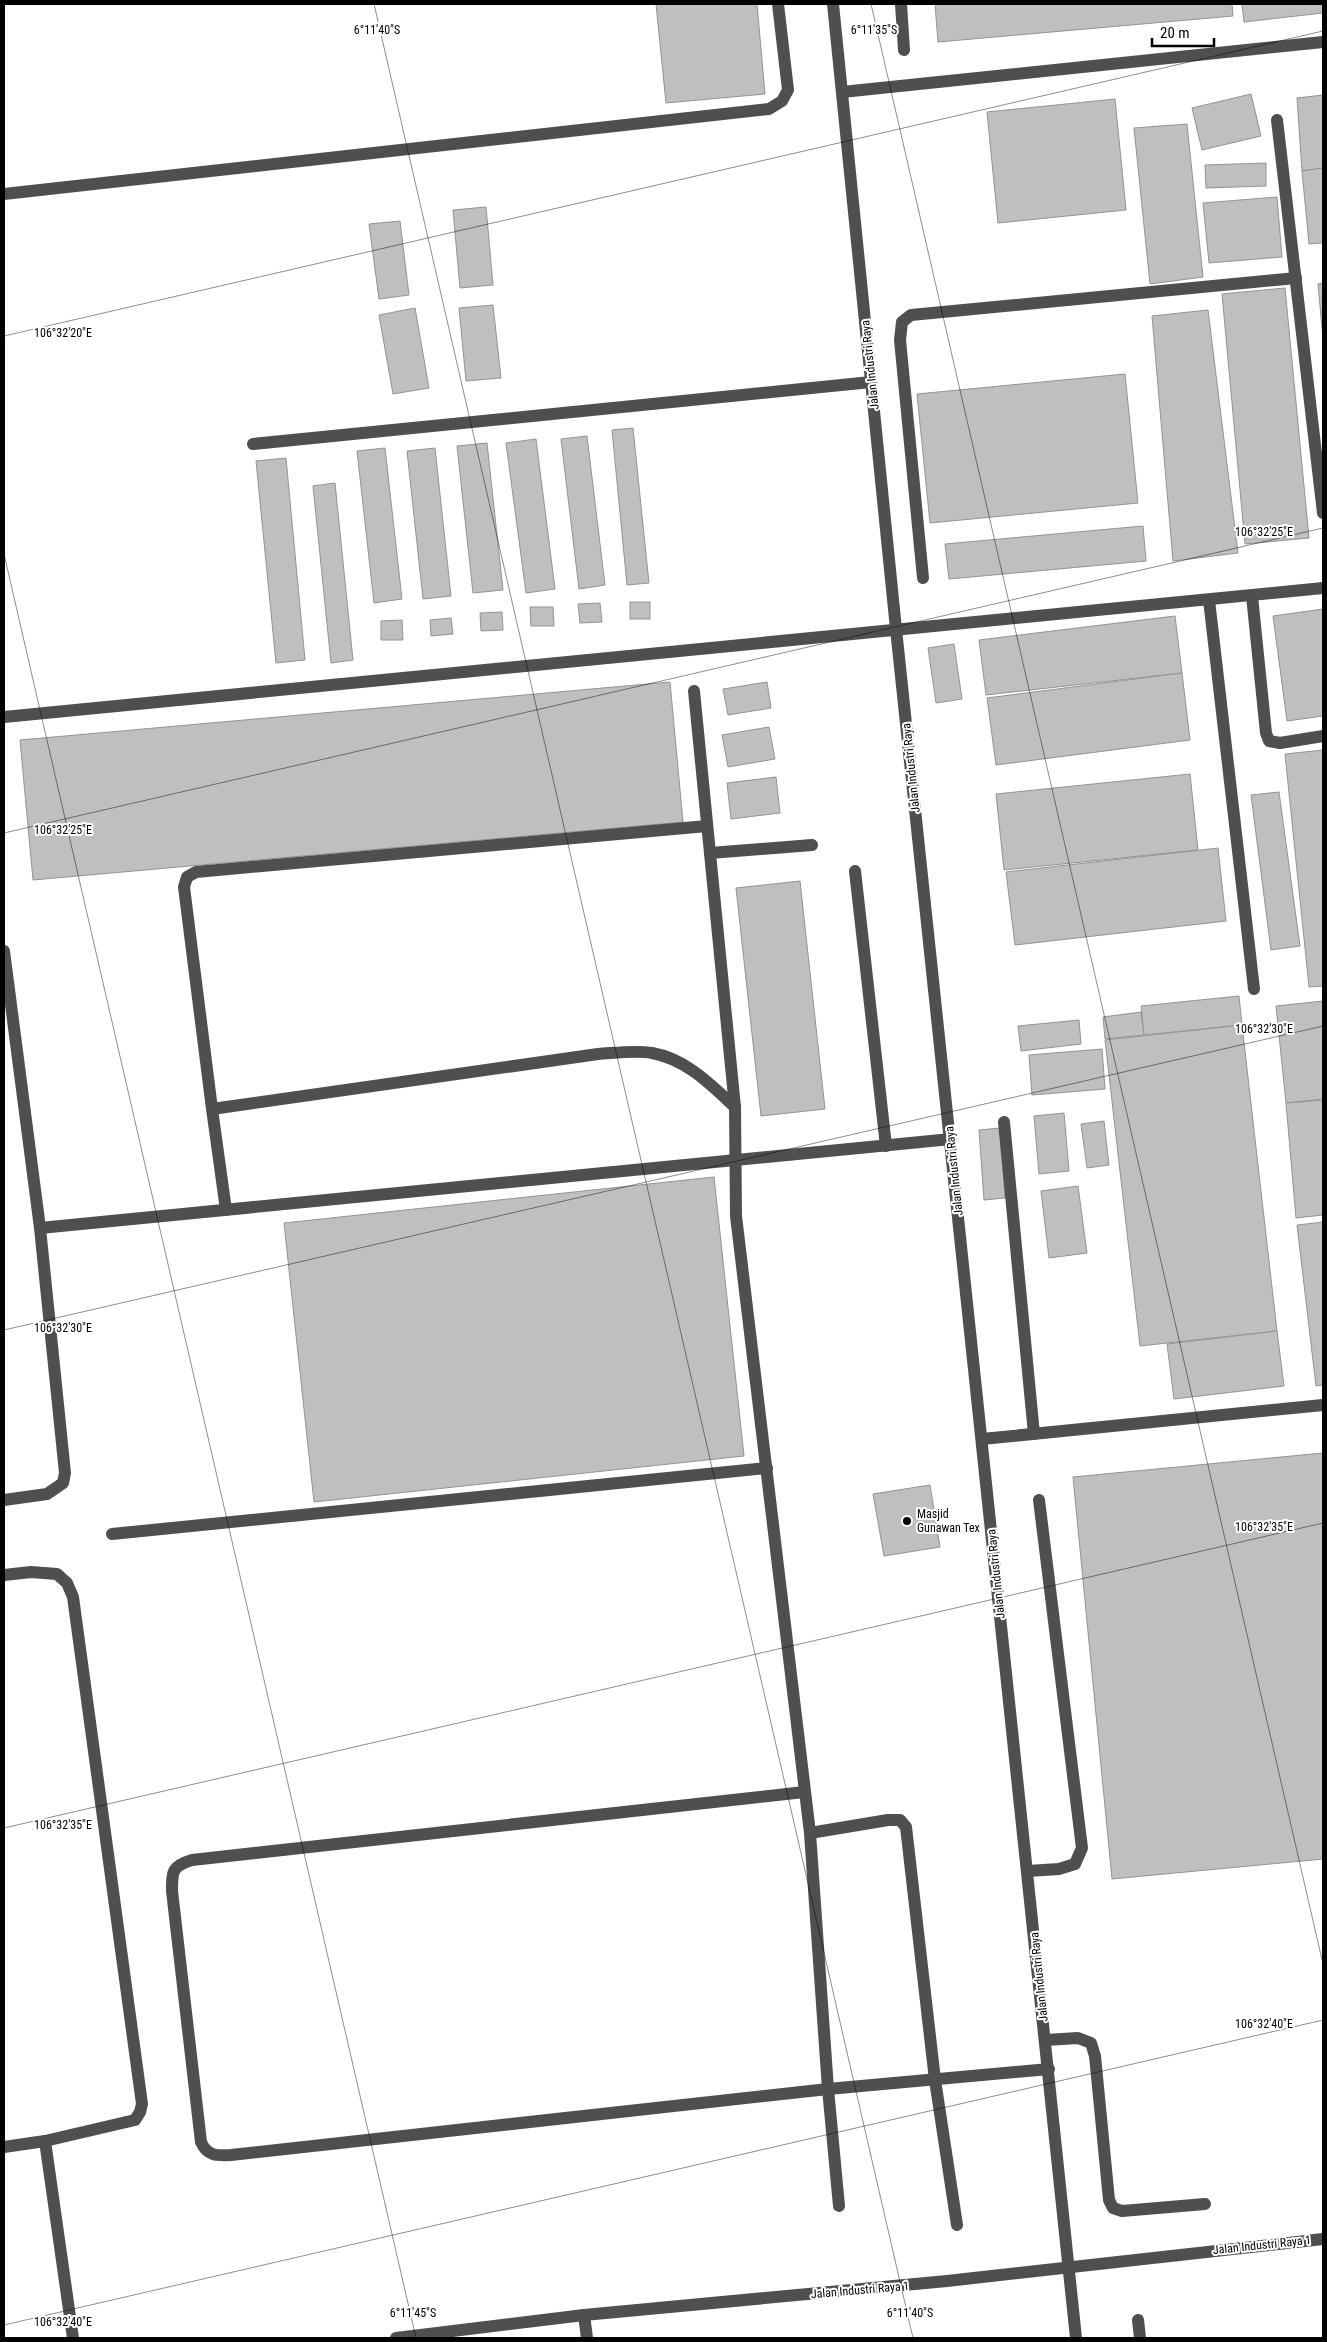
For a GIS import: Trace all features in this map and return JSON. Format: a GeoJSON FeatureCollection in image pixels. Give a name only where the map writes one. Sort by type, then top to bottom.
{"type":"FeatureCollection","features":[{"type":"Feature","properties":{"kind":"street"},"geometry":{"type":"LineString","coordinates":[[4,194],[770,109],[782,101],[788,90],[778,4]]}},
{"type":"Feature","properties":{"kind":"street","name":"Jalan Industri Raya"},"geometry":{"type":"LineString","coordinates":[[833,4],[896,629],[1076,2338]]}},
{"type":"Feature","properties":{"kind":"street"},"geometry":{"type":"LineString","coordinates":[[901,4],[904,50]]}},
{"type":"Feature","properties":{"kind":"street"},"geometry":{"type":"LineString","coordinates":[[842,92],[1323,42]]}},
{"type":"Feature","properties":{"kind":"street"},"geometry":{"type":"LineString","coordinates":[[1277,120],[1321,478],[1323,513]]}},
{"type":"Feature","properties":{"kind":"street"},"geometry":{"type":"LineString","coordinates":[[923,578],[900,340],[902,322],[911,315],[1296,278]]}},
{"type":"Feature","properties":{"kind":"street"},"geometry":{"type":"LineString","coordinates":[[253,444],[871,382]]}},
{"type":"Feature","properties":{"kind":"street"},"geometry":{"type":"LineString","coordinates":[[4,717],[1323,588]]}},
{"type":"Feature","properties":{"kind":"street"},"geometry":{"type":"LineString","coordinates":[[1252,596],[1266,733],[1269,741],[1280,743],[1323,736]]}},
{"type":"Feature","properties":{"kind":"street"},"geometry":{"type":"LineString","coordinates":[[1209,600],[1254,989]]}},
{"type":"Feature","properties":{"kind":"street"},"geometry":{"type":"LineString","coordinates":[[694,691],[735,1106],[736,1216],[810,1833],[828,2089],[839,2206]]}},
{"type":"Feature","properties":{"kind":"street"},"geometry":{"type":"LineString","coordinates":[[226,1210],[184,887],[187,877],[196,872],[707,826]]}},
{"type":"Feature","properties":{"kind":"street"},"geometry":{"type":"LineString","coordinates":[[710,853],[812,846]]}},
{"type":"Feature","properties":{"kind":"street"},"geometry":{"type":"LineString","coordinates":[[854,871],[886,1146]]}},
{"type":"Feature","properties":{"kind":"street"},"geometry":{"type":"LineString","coordinates":[[4,950],[40,1228],[65,1474],[64,1483],[47,1494],[4,1500]]}},
{"type":"Feature","properties":{"kind":"street"},"geometry":{"type":"LineString","coordinates":[[212,1110],[598,1054],[651,1052],[680,1062],[703,1078],[735,1106]]}},
{"type":"Feature","properties":{"kind":"street"},"geometry":{"type":"LineString","coordinates":[[1004,1122],[1034,1434]]}},
{"type":"Feature","properties":{"kind":"street"},"geometry":{"type":"LineString","coordinates":[[40,1228],[951,1139]]}},
{"type":"Feature","properties":{"kind":"street"},"geometry":{"type":"LineString","coordinates":[[982,1439],[1323,1405]]}},
{"type":"Feature","properties":{"kind":"street"},"geometry":{"type":"LineString","coordinates":[[112,1534],[767,1468]]}},
{"type":"Feature","properties":{"kind":"street"},"geometry":{"type":"LineString","coordinates":[[1028,1871],[1059,1869],[1075,1864],[1080,1858],[1082,1848],[1039,1500]]}},
{"type":"Feature","properties":{"kind":"street"},"geometry":{"type":"LineString","coordinates":[[4,1575],[31,1572],[57,1574],[66,1583],[73,1597],[142,2104],[140,2112],[134,2120],[45,2141],[4,2147]]}},
{"type":"Feature","properties":{"kind":"street"},"geometry":{"type":"LineString","coordinates":[[804,1792],[192,1860],[179,1864],[172,1874],[172,1891],[201,2142],[210,2154],[220,2156],[828,2089],[1049,2068]]}},
{"type":"Feature","properties":{"kind":"street"},"geometry":{"type":"LineString","coordinates":[[810,1833],[888,1820],[900,1820],[906,1827],[936,2080],[958,2225]]}},
{"type":"Feature","properties":{"kind":"street"},"geometry":{"type":"LineString","coordinates":[[1046,2040],[1078,2038],[1091,2043],[1095,2056],[1108,2200],[1113,2208],[1122,2211],[1205,2204]]}},
{"type":"Feature","properties":{"kind":"street"},"geometry":{"type":"LineString","coordinates":[[45,2141],[73,2338]]}},
{"type":"Feature","properties":{"kind":"street","name":"Jalan Industri Raya 1"},"geometry":{"type":"LineString","coordinates":[[396,2338],[584,2315],[938,2282],[1323,2239]]}},
{"type":"Feature","properties":{"kind":"street"},"geometry":{"type":"LineString","coordinates":[[584,2315],[587,2338]]}},
{"type":"Feature","properties":{"kind":"street"},"geometry":{"type":"LineString","coordinates":[[1138,2320],[1140,2338]]}},
{"type":"Feature","properties":{"kind":"building"},"geometry":{"type":"Polygon","coordinates":[[[656,4],[757,4],[765,94],[666,103],[656,4]]]}},
{"type":"Feature","properties":{"kind":"building"},"geometry":{"type":"Polygon","coordinates":[[[935,4],[1232,4],[1233,16],[938,42],[935,4]]]}},
{"type":"Feature","properties":{"kind":"building"},"geometry":{"type":"Polygon","coordinates":[[[1242,4],[1323,4],[1323,13],[1244,22],[1242,4]]]}},
{"type":"Feature","properties":{"kind":"building"},"geometry":{"type":"Polygon","coordinates":[[[1251,94],[1261,136],[1202,150],[1192,108],[1251,94]]]}},
{"type":"Feature","properties":{"kind":"building"},"geometry":{"type":"Polygon","coordinates":[[[1323,95],[1323,168],[1302,171],[1297,98],[1323,95]]]}},
{"type":"Feature","properties":{"kind":"building"},"geometry":{"type":"Polygon","coordinates":[[[1115,99],[1126,210],[998,223],[987,112],[1115,99]]]}},
{"type":"Feature","properties":{"kind":"building"},"geometry":{"type":"Polygon","coordinates":[[[1187,124],[1203,277],[1150,284],[1134,128],[1187,124]]]}},
{"type":"Feature","properties":{"kind":"building"},"geometry":{"type":"Polygon","coordinates":[[[1266,163],[1266,186],[1206,188],[1205,165],[1266,163]]]}},
{"type":"Feature","properties":{"kind":"building"},"geometry":{"type":"Polygon","coordinates":[[[1323,168],[1323,243],[1309,244],[1302,171],[1323,168]]]}},
{"type":"Feature","properties":{"kind":"building"},"geometry":{"type":"Polygon","coordinates":[[[1277,197],[1282,257],[1209,263],[1203,203],[1277,197]]]}},
{"type":"Feature","properties":{"kind":"building"},"geometry":{"type":"Polygon","coordinates":[[[486,207],[493,285],[460,288],[453,210],[486,207]]]}},
{"type":"Feature","properties":{"kind":"building"},"geometry":{"type":"Polygon","coordinates":[[[400,221],[409,295],[379,299],[369,224],[400,221]]]}},
{"type":"Feature","properties":{"kind":"building"},"geometry":{"type":"Polygon","coordinates":[[[1323,283],[1323,339],[1318,284],[1323,283]]]}},
{"type":"Feature","properties":{"kind":"building"},"geometry":{"type":"Polygon","coordinates":[[[1285,288],[1309,538],[1245,544],[1222,294],[1285,288]]]}},
{"type":"Feature","properties":{"kind":"building"},"geometry":{"type":"Polygon","coordinates":[[[493,305],[501,378],[466,381],[459,308],[493,305]]]}},
{"type":"Feature","properties":{"kind":"building"},"geometry":{"type":"Polygon","coordinates":[[[415,308],[429,388],[393,394],[379,315],[415,308]]]}},
{"type":"Feature","properties":{"kind":"building"},"geometry":{"type":"Polygon","coordinates":[[[1208,310],[1238,553],[1173,561],[1152,316],[1208,310]]]}},
{"type":"Feature","properties":{"kind":"building"},"geometry":{"type":"Polygon","coordinates":[[[1125,374],[1138,503],[930,523],[917,394],[1125,374]]]}},
{"type":"Feature","properties":{"kind":"building"},"geometry":{"type":"Polygon","coordinates":[[[633,428],[649,583],[627,585],[612,430],[633,428]]]}},
{"type":"Feature","properties":{"kind":"building"},"geometry":{"type":"Polygon","coordinates":[[[587,436],[605,585],[579,589],[561,439],[587,436]]]}},
{"type":"Feature","properties":{"kind":"building"},"geometry":{"type":"Polygon","coordinates":[[[536,439],[555,589],[526,593],[506,443],[536,439]]]}},
{"type":"Feature","properties":{"kind":"building"},"geometry":{"type":"Polygon","coordinates":[[[487,443],[503,590],[473,593],[457,446],[487,443]]]}},
{"type":"Feature","properties":{"kind":"building"},"geometry":{"type":"Polygon","coordinates":[[[385,448],[402,599],[374,603],[357,451],[385,448]]]}},
{"type":"Feature","properties":{"kind":"building"},"geometry":{"type":"Polygon","coordinates":[[[435,448],[451,596],[423,599],[407,451],[435,448]]]}},
{"type":"Feature","properties":{"kind":"building"},"geometry":{"type":"Polygon","coordinates":[[[286,458],[305,660],[276,663],[256,461],[286,458]]]}},
{"type":"Feature","properties":{"kind":"building"},"geometry":{"type":"Polygon","coordinates":[[[335,483],[353,660],[331,663],[313,486],[335,483]]]}},
{"type":"Feature","properties":{"kind":"building"},"geometry":{"type":"Polygon","coordinates":[[[1143,526],[1146,561],[949,579],[945,544],[1143,526]]]}},
{"type":"Feature","properties":{"kind":"building"},"geometry":{"type":"Polygon","coordinates":[[[630,602],[650,602],[650,619],[630,619],[630,602]]]}},
{"type":"Feature","properties":{"kind":"building"},"geometry":{"type":"Polygon","coordinates":[[[600,603],[602,622],[580,623],[578,604],[600,603]]]}},
{"type":"Feature","properties":{"kind":"building"},"geometry":{"type":"Polygon","coordinates":[[[530,607],[553,607],[554,626],[531,626],[530,607]]]}},
{"type":"Feature","properties":{"kind":"building"},"geometry":{"type":"Polygon","coordinates":[[[1323,609],[1323,716],[1287,721],[1273,616],[1323,609]]]}},
{"type":"Feature","properties":{"kind":"building"},"geometry":{"type":"Polygon","coordinates":[[[502,612],[503,630],[481,631],[480,613],[502,612]]]}},
{"type":"Feature","properties":{"kind":"building"},"geometry":{"type":"Polygon","coordinates":[[[1175,616],[1182,673],[986,695],[979,640],[1175,616]]]}},
{"type":"Feature","properties":{"kind":"building"},"geometry":{"type":"Polygon","coordinates":[[[451,618],[453,634],[431,636],[430,620],[451,618]]]}},
{"type":"Feature","properties":{"kind":"building"},"geometry":{"type":"Polygon","coordinates":[[[402,620],[403,640],[381,640],[381,621],[402,620]]]}},
{"type":"Feature","properties":{"kind":"building"},"geometry":{"type":"Polygon","coordinates":[[[954,644],[962,699],[936,703],[928,648],[954,644]]]}},
{"type":"Feature","properties":{"kind":"building"},"geometry":{"type":"Polygon","coordinates":[[[1182,673],[1190,740],[996,765],[987,698],[1182,673]]]}},
{"type":"Feature","properties":{"kind":"building"},"geometry":{"type":"Polygon","coordinates":[[[670,682],[683,822],[33,880],[20,740],[670,682]]]}},
{"type":"Feature","properties":{"kind":"building"},"geometry":{"type":"Polygon","coordinates":[[[767,682],[771,708],[728,715],[723,689],[767,682]]]}},
{"type":"Feature","properties":{"kind":"building"},"geometry":{"type":"Polygon","coordinates":[[[769,727],[775,759],[728,767],[722,735],[769,727]]]}},
{"type":"Feature","properties":{"kind":"building"},"geometry":{"type":"Polygon","coordinates":[[[1323,750],[1323,986],[1309,987],[1285,754],[1323,750]]]}},
{"type":"Feature","properties":{"kind":"building"},"geometry":{"type":"Polygon","coordinates":[[[1190,774],[1198,850],[1004,870],[996,794],[1190,774]]]}},
{"type":"Feature","properties":{"kind":"building"},"geometry":{"type":"Polygon","coordinates":[[[776,777],[780,813],[731,819],[727,783],[776,777]]]}},
{"type":"Feature","properties":{"kind":"building"},"geometry":{"type":"Polygon","coordinates":[[[1279,792],[1300,946],[1271,950],[1251,795],[1279,792]]]}},
{"type":"Feature","properties":{"kind":"building"},"geometry":{"type":"Polygon","coordinates":[[[1218,848],[1226,921],[1015,945],[1006,872],[1218,848]]]}},
{"type":"Feature","properties":{"kind":"building"},"geometry":{"type":"Polygon","coordinates":[[[800,881],[825,1109],[761,1116],[736,888],[800,881]]]}},
{"type":"Feature","properties":{"kind":"building"},"geometry":{"type":"Polygon","coordinates":[[[1239,996],[1242,1025],[1144,1035],[1141,1006],[1239,996]]]}},
{"type":"Feature","properties":{"kind":"building"},"geometry":{"type":"Polygon","coordinates":[[[1323,1001],[1323,1099],[1286,1103],[1276,1006],[1323,1001]]]}},
{"type":"Feature","properties":{"kind":"building"},"geometry":{"type":"Polygon","coordinates":[[[1141,1012],[1144,1035],[1105,1039],[1103,1017],[1141,1012]]]}},
{"type":"Feature","properties":{"kind":"building"},"geometry":{"type":"Polygon","coordinates":[[[1079,1020],[1081,1044],[1021,1051],[1018,1026],[1079,1020]]]}},
{"type":"Feature","properties":{"kind":"building"},"geometry":{"type":"Polygon","coordinates":[[[1242,1025],[1277,1331],[1140,1346],[1105,1040],[1242,1025]]]}},
{"type":"Feature","properties":{"kind":"building"},"geometry":{"type":"Polygon","coordinates":[[[1102,1049],[1105,1089],[1032,1095],[1029,1055],[1102,1049]]]}},
{"type":"Feature","properties":{"kind":"building"},"geometry":{"type":"Polygon","coordinates":[[[1323,1100],[1323,1215],[1296,1218],[1286,1103],[1323,1100]]]}},
{"type":"Feature","properties":{"kind":"building"},"geometry":{"type":"Polygon","coordinates":[[[1064,1113],[1069,1171],[1039,1174],[1034,1116],[1064,1113]]]}},
{"type":"Feature","properties":{"kind":"building"},"geometry":{"type":"Polygon","coordinates":[[[1104,1121],[1109,1165],[1087,1168],[1081,1124],[1104,1121]]]}},
{"type":"Feature","properties":{"kind":"building"},"geometry":{"type":"Polygon","coordinates":[[[1000,1128],[1005,1198],[984,1200],[979,1130],[1000,1128]]]}},
{"type":"Feature","properties":{"kind":"building"},"geometry":{"type":"Polygon","coordinates":[[[714,1177],[744,1456],[314,1502],[284,1223],[714,1177]]]}},
{"type":"Feature","properties":{"kind":"building"},"geometry":{"type":"Polygon","coordinates":[[[1078,1186],[1087,1253],[1049,1258],[1041,1191],[1078,1186]]]}},
{"type":"Feature","properties":{"kind":"building"},"geometry":{"type":"Polygon","coordinates":[[[1323,1222],[1323,1385],[1316,1386],[1297,1225],[1323,1222]]]}},
{"type":"Feature","properties":{"kind":"building"},"geometry":{"type":"Polygon","coordinates":[[[1277,1331],[1284,1386],[1174,1399],[1167,1344],[1277,1331]]]}},
{"type":"Feature","properties":{"kind":"building"},"geometry":{"type":"Polygon","coordinates":[[[1323,1453],[1323,1859],[1112,1879],[1073,1477],[1323,1453]]]}},
{"type":"Feature","properties":{"kind":"building","name":"Masjid Gunawan Tex"},"geometry":{"type":"Polygon","coordinates":[[[930,1485],[940,1547],[884,1556],[873,1494],[930,1485]]]}},
{"type":"Feature","properties":{"kind":"place","name":"Masjid Gunawan Tex"},"geometry":{"type":"Point","coordinates":[907,1521]}}]}
